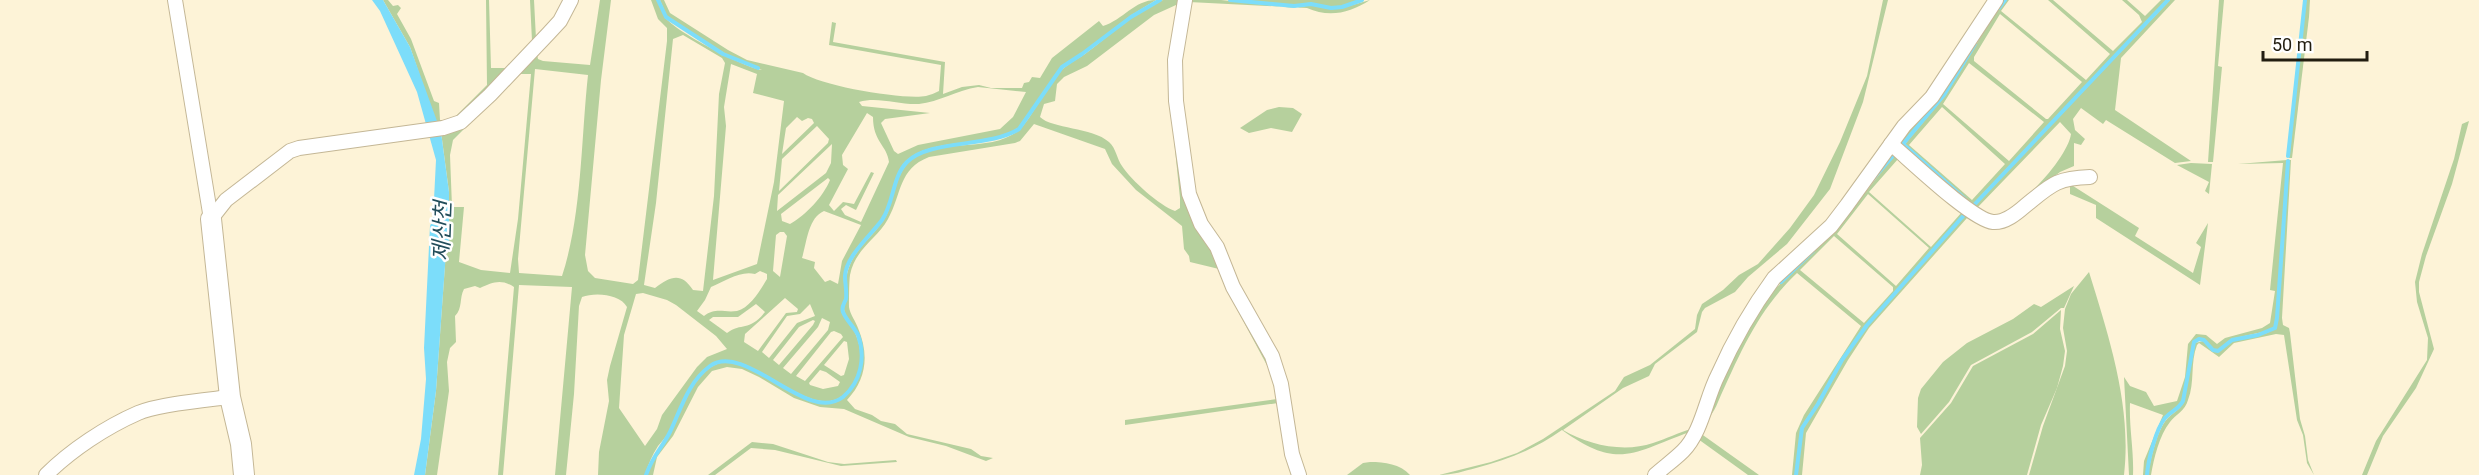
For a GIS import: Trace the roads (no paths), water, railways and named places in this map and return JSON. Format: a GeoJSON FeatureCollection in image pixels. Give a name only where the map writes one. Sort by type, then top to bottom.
{"type":"FeatureCollection","features":[{"type":"Feature","properties":{"kind":"street"},"geometry":{"type":"LineString","coordinates":[[175,0],[211,219],[230,397],[241,444],[244,475]]}},
{"type":"Feature","properties":{"kind":"street"},"geometry":{"type":"LineString","coordinates":[[211,219],[226,200],[290,151],[442,128],[461,122],[534,50],[560,21],[571,0]]}},
{"type":"Feature","properties":{"kind":"street"},"geometry":{"type":"LineString","coordinates":[[1185,0],[1175,60],[1176,101],[1189,194],[1201,224],[1217,247],[1233,287],[1272,356],[1281,384],[1292,454],[1299,475]]}},
{"type":"Feature","properties":{"kind":"street"},"geometry":{"type":"LineString","coordinates":[[1655,475],[1684,450],[1693,437],[1717,375],[1742,328],[1767,289],[1781,272],[1831,226],[1904,126],[1932,97],[1996,0]]}},
{"type":"Feature","properties":{"kind":"street"},"geometry":{"type":"LineString","coordinates":[[1891,144],[1975,215],[1993,222],[2007,219],[2050,185],[2068,178],[2090,177]]}},
{"type":"Feature","properties":{"kind":"street"},"geometry":{"type":"LineString","coordinates":[[46,475],[59,462],[85,444],[140,412],[230,397]]}},
{"type":"Feature","properties":{"kind":"water","name":"제산천"},"geometry":{"type":"Polygon","coordinates":[[[372,0],[383,0],[410,47],[441,132],[449,192],[449,249],[446,252],[436,391],[425,475],[414,475],[421,439],[426,379],[424,348],[436,160],[417,92],[380,11],[372,0]]]}},
{"type":"Feature","properties":{"kind":"waterway"},"geometry":{"type":"LineString","coordinates":[[658,0],[666,17],[723,54],[758,68]]}},
{"type":"Feature","properties":{"kind":"waterway"},"geometry":{"type":"LineString","coordinates":[[646,475],[691,388],[702,372],[710,366],[725,361],[741,364],[812,400],[828,403],[843,397],[858,377],[862,360],[858,335],[842,310],[846,299],[846,268],[854,253],[886,213],[902,168],[917,155],[930,150],[992,139],[1019,129],[1062,67],[1131,17],[1160,0]]}},
{"type":"Feature","properties":{"kind":"waterway"},"geometry":{"type":"LineString","coordinates":[[1230,0],[1294,6],[1311,4],[1331,8],[1362,0]]}},
{"type":"Feature","properties":{"kind":"waterway"},"geometry":{"type":"LineString","coordinates":[[1999,8],[2005,0]]}},
{"type":"Feature","properties":{"kind":"waterway"},"geometry":{"type":"LineString","coordinates":[[1970,204],[1973,206],[2168,0]]}},
{"type":"Feature","properties":{"kind":"waterway"},"geometry":{"type":"LineString","coordinates":[[2288,156],[2305,0]]}},
{"type":"Feature","properties":{"kind":"waterway"},"geometry":{"type":"LineString","coordinates":[[1965,199],[1903,144],[1944,95],[1975,44]]}},
{"type":"Feature","properties":{"kind":"waterway"},"geometry":{"type":"LineString","coordinates":[[1873,179],[1892,157]]}},
{"type":"Feature","properties":{"kind":"waterway"},"geometry":{"type":"LineString","coordinates":[[2147,475],[2159,429],[2165,418],[2183,401],[2194,342],[2199,339],[2204,340],[2213,350],[2218,351],[2232,340],[2258,335],[2275,328],[2288,161]]}},
{"type":"Feature","properties":{"kind":"waterway"},"geometry":{"type":"LineString","coordinates":[[1796,475],[1802,428],[1842,360],[1867,325],[1965,214]]}},
{"type":"Feature","properties":{"kind":"waterway"},"geometry":{"type":"LineString","coordinates":[[1781,282],[1813,251]]}}]}
